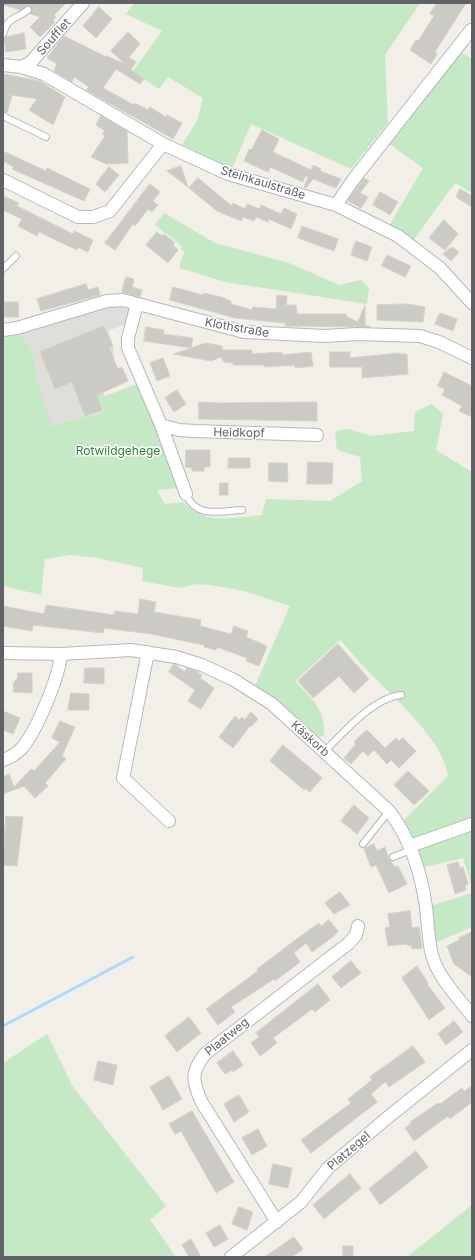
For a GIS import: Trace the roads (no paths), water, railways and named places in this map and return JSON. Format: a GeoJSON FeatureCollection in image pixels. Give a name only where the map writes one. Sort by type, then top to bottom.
{"type":"FeatureCollection","features":[{"type":"Feature","properties":{"kind":"street","name":"Soufflet"},"geometry":{"type":"LineString","coordinates":[[21,66],[31,62],[84,3]]}},
{"type":"Feature","properties":{"kind":"street"},"geometry":{"type":"LineString","coordinates":[[336,205],[353,180],[471,30]]}},
{"type":"Feature","properties":{"kind":"street","name":"Steinkaulstraße"},"geometry":{"type":"LineString","coordinates":[[3,65],[21,66],[44,74],[163,144],[228,174],[336,205],[398,236],[440,268],[472,303]]}},
{"type":"Feature","properties":{"kind":"street"},"geometry":{"type":"LineString","coordinates":[[3,180],[78,217],[93,218],[110,211],[163,144]]}},
{"type":"Feature","properties":{"kind":"street","name":"Klothstraße"},"geometry":{"type":"LineString","coordinates":[[3,330],[17,328],[107,302],[123,300],[244,332],[325,336],[363,334],[420,336],[439,342],[472,358]]}},
{"type":"Feature","properties":{"kind":"street"},"geometry":{"type":"LineString","coordinates":[[137,304],[128,338],[128,348],[160,425],[186,494]]}},
{"type":"Feature","properties":{"kind":"street","name":"Heidkopf"},"geometry":{"type":"LineString","coordinates":[[160,425],[195,432],[317,435]]}},
{"type":"Feature","properties":{"kind":"street","name":"Käskorb"},"geometry":{"type":"LineString","coordinates":[[3,653],[62,654],[131,650],[148,652],[202,665],[234,680],[272,704],[389,811],[401,827],[410,848],[424,892],[432,955],[438,969],[472,1016]]}},
{"type":"Feature","properties":{"kind":"street"},"geometry":{"type":"LineString","coordinates":[[148,652],[123,778],[169,821]]}},
{"type":"Feature","properties":{"kind":"street"},"geometry":{"type":"LineString","coordinates":[[3,760],[21,750],[31,735],[60,669],[62,654]]}},
{"type":"Feature","properties":{"kind":"street"},"geometry":{"type":"LineString","coordinates":[[410,848],[472,824]]}},
{"type":"Feature","properties":{"kind":"street","name":"Plaatweg"},"geometry":{"type":"LineString","coordinates":[[277,1222],[201,1101],[194,1085],[194,1074],[198,1064],[205,1054],[349,943],[356,935],[358,926]]}},
{"type":"Feature","properties":{"kind":"street","name":"Platzegel"},"geometry":{"type":"LineString","coordinates":[[232,1257],[301,1202],[328,1168],[387,1118],[472,1050]]}},
{"type":"Feature","properties":{"kind":"lane"},"geometry":{"type":"LineString","coordinates":[[3,34],[6,23],[10,19],[21,15],[28,10]]}},
{"type":"Feature","properties":{"kind":"lane"},"geometry":{"type":"LineString","coordinates":[[3,116],[46,137]]}},
{"type":"Feature","properties":{"kind":"lane"},"geometry":{"type":"LineString","coordinates":[[3,269],[16,256]]}},
{"type":"Feature","properties":{"kind":"lane"},"geometry":{"type":"LineString","coordinates":[[186,494],[190,503],[196,509],[208,512],[242,510]]}},
{"type":"Feature","properties":{"kind":"lane"},"geometry":{"type":"LineString","coordinates":[[324,752],[345,731],[378,704],[401,695]]}},
{"type":"Feature","properties":{"kind":"lane"},"geometry":{"type":"LineString","coordinates":[[363,844],[389,811]]}},
{"type":"Feature","properties":{"kind":"lane"},"geometry":{"type":"LineString","coordinates":[[393,857],[410,848]]}},
{"type":"Feature","properties":{"kind":"waterway"},"geometry":{"type":"LineString","coordinates":[[3,1026],[133,957]]}},
{"type":"Feature","properties":{"kind":"park label","name":"Rotwildgehege"},"geometry":{"type":"Point","coordinates":[118,451]}}]}
